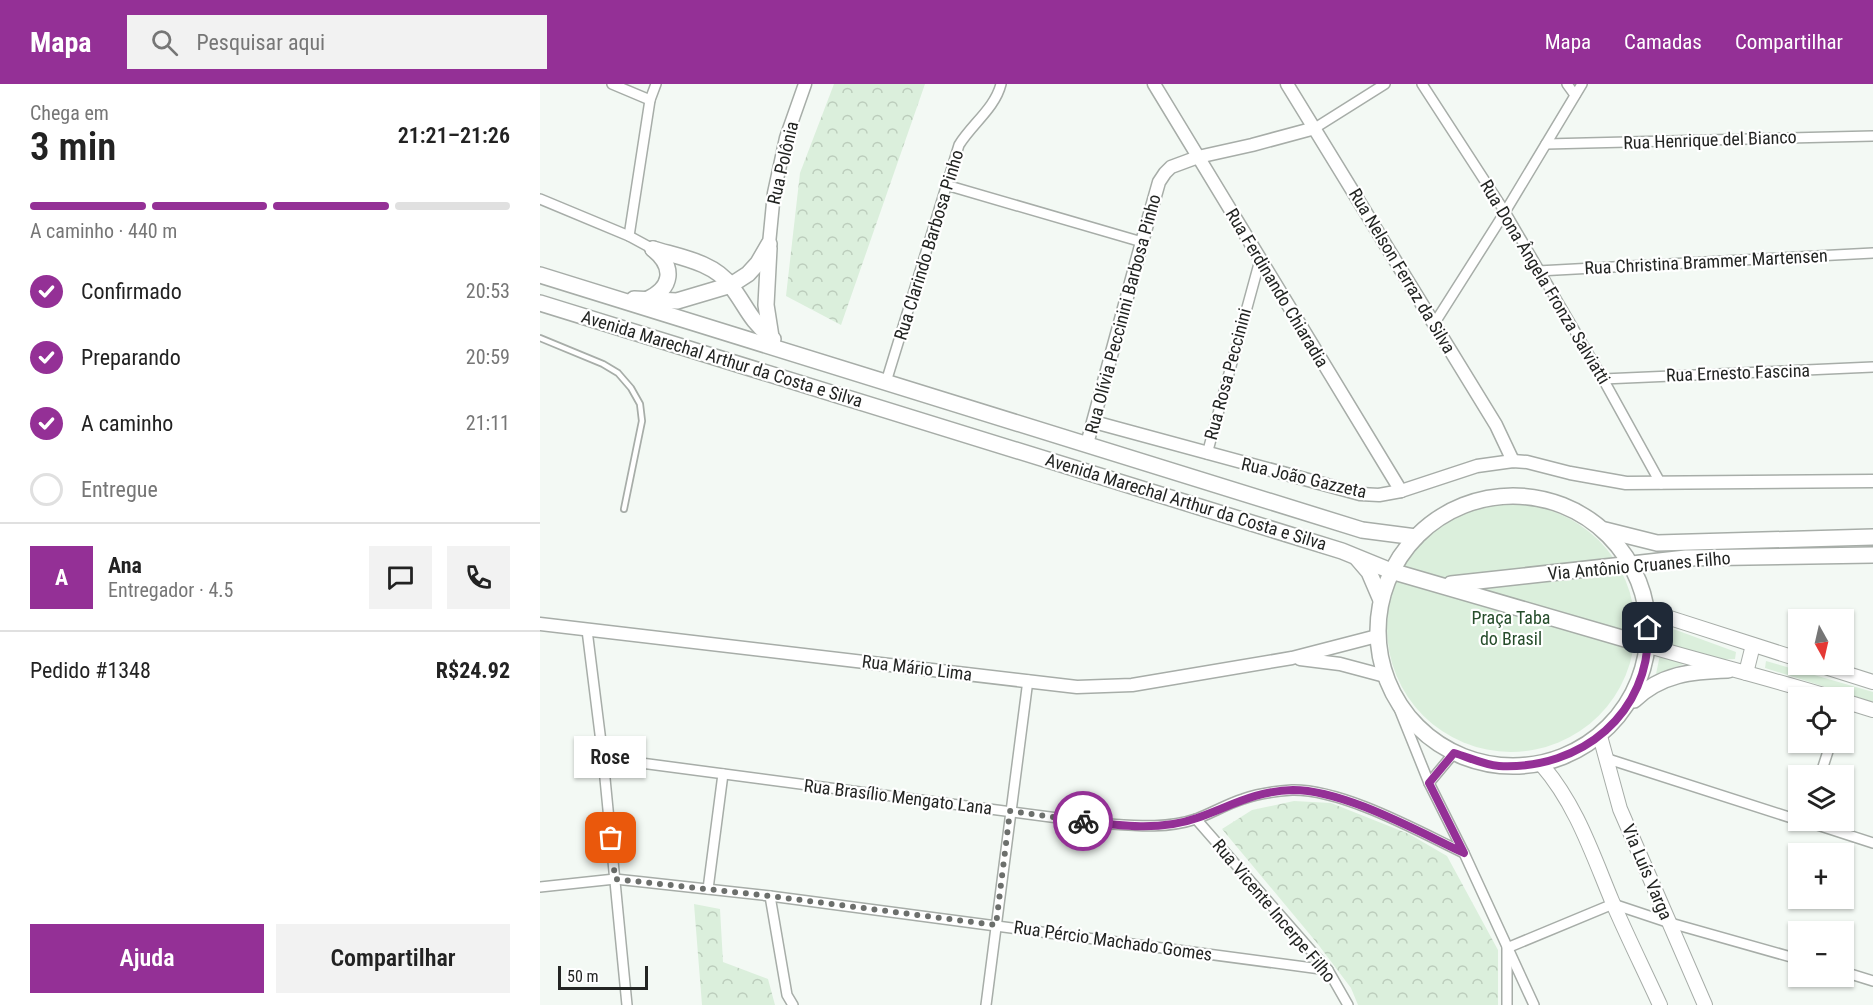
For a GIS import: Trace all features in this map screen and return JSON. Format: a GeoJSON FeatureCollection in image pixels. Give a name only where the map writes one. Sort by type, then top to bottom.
{"type":"FeatureCollection","features":[{"type":"Feature","properties":{"kind":"main road"},"geometry":{"type":"LineString","coordinates":[[608,297],[677,301],[731,285],[748,274],[769,244]]}},
{"type":"Feature","properties":{"kind":"main road"},"geometry":{"type":"LineString","coordinates":[[769,244],[766,305],[771,337]]}},
{"type":"Feature","properties":{"kind":"main road"},"geometry":{"type":"LineString","coordinates":[[653,249],[698,262],[714,270],[731,285],[750,317],[795,355]]}},
{"type":"Feature","properties":{"kind":"main road"},"geometry":{"type":"LineString","coordinates":[[646,300],[658,295],[667,284],[669,270],[663,258],[653,249]]}},
{"type":"Feature","properties":{"kind":"main road","name":"Avenida Marechal Arthur da Costa e Silva"},"geometry":{"type":"LineString","coordinates":[[540,275],[1362,530],[1416,537]]}},
{"type":"Feature","properties":{"kind":"main road","name":"Avenida Marechal Arthur da Costa e Silva"},"geometry":{"type":"LineString","coordinates":[[540,303],[1342,551],[1391,571],[1728,670],[1764,676],[1798,687]]}},
{"type":"Feature","properties":{"kind":"main road"},"geometry":{"type":"LineString","coordinates":[[1063,464],[1071,439]]}},
{"type":"Feature","properties":{"kind":"main road"},"geometry":{"type":"LineString","coordinates":[[1627,706],[1641,677],[1649,646],[1648,611],[1643,588],[1633,566],[1615,540],[1585,516],[1564,505],[1520,496],[1474,501],[1433,522],[1416,537],[1391,571],[1381,600],[1377,636],[1385,676],[1396,701],[1412,722],[1431,740],[1454,753],[1496,766],[1541,764],[1572,753],[1600,736],[1647,687],[1675,676],[1703,670],[1728,670]]}},
{"type":"Feature","properties":{"kind":"main road","name":"Via Antônio Cruanes Filho"},"geometry":{"type":"LineString","coordinates":[[1603,529],[1657,543],[1873,537]]}},
{"type":"Feature","properties":{"kind":"main road","name":"Via Antônio Cruanes Filho"},"geometry":{"type":"LineString","coordinates":[[1442,585],[1633,566],[1686,558],[1873,555]]}},
{"type":"Feature","properties":{"kind":"main road"},"geometry":{"type":"LineString","coordinates":[[1357,558],[1369,572],[1381,600]]}},
{"type":"Feature","properties":{"kind":"main road"},"geometry":{"type":"LineString","coordinates":[[1643,588],[1652,571],[1666,561]]}},
{"type":"Feature","properties":{"kind":"main road"},"geometry":{"type":"LineString","coordinates":[[1648,611],[1788,656]]}},
{"type":"Feature","properties":{"kind":"main road"},"geometry":{"type":"LineString","coordinates":[[1746,673],[1754,645]]}},
{"type":"Feature","properties":{"kind":"main road"},"geometry":{"type":"LineString","coordinates":[[1851,675],[1873,682]]}},
{"type":"Feature","properties":{"kind":"main road"},"geometry":{"type":"LineString","coordinates":[[1854,704],[1873,710]]}},
{"type":"Feature","properties":{"kind":"main road","name":"Via Luís Varga"},"geometry":{"type":"LineString","coordinates":[[1600,736],[1620,809],[1705,1005]]}},
{"type":"Feature","properties":{"kind":"main road"},"geometry":{"type":"LineString","coordinates":[[1541,764],[1557,782],[1576,815],[1613,904],[1660,1005]]}},
{"type":"Feature","properties":{"kind":"street"},"geometry":{"type":"LineString","coordinates":[[612,84],[650,100]]}},
{"type":"Feature","properties":{"kind":"street"},"geometry":{"type":"LineString","coordinates":[[629,236],[650,100],[656,84]]}},
{"type":"Feature","properties":{"kind":"street","name":"Rua Polônia"},"geometry":{"type":"LineString","coordinates":[[769,244],[774,193],[783,149],[805,84]]}},
{"type":"Feature","properties":{"kind":"street","name":"Rua Clarindo Barbosa Pinho"},"geometry":{"type":"LineString","coordinates":[[886,382],[959,145],[966,133],[994,102],[1001,84]]}},
{"type":"Feature","properties":{"kind":"street","name":"Rua Ferdinando Chiaradia"},"geometry":{"type":"LineString","coordinates":[[1154,84],[1401,491]]}},
{"type":"Feature","properties":{"kind":"street","name":"Rua Nelson Ferraz da Silva"},"geometry":{"type":"LineString","coordinates":[[1287,84],[1496,425],[1513,461]]}},
{"type":"Feature","properties":{"kind":"street","name":"Rua Olívia Peccinini Barbosa Pinho"},"geometry":{"type":"LineString","coordinates":[[1087,444],[1159,182],[1165,173],[1171,166],[1198,157],[1315,128],[1385,84]]}},
{"type":"Feature","properties":{"kind":"street","name":"Rua Dona Ângela Fronza Salviatti"},"geometry":{"type":"LineString","coordinates":[[1422,84],[1505,212],[1603,379],[1661,484]]}},
{"type":"Feature","properties":{"kind":"street"},"geometry":{"type":"LineString","coordinates":[[1567,84],[1575,95]]}},
{"type":"Feature","properties":{"kind":"street"},"geometry":{"type":"LineString","coordinates":[[1434,324],[1582,84]]}},
{"type":"Feature","properties":{"kind":"street","name":"Rua Henrique del Bianco"},"geometry":{"type":"LineString","coordinates":[[1546,144],[1873,136]]}},
{"type":"Feature","properties":{"kind":"street"},"geometry":{"type":"LineString","coordinates":[[946,185],[1142,242]]}},
{"type":"Feature","properties":{"kind":"street"},"geometry":{"type":"LineString","coordinates":[[540,199],[629,236],[653,249]]}},
{"type":"Feature","properties":{"kind":"street","name":"Rua Christina Brammer Martensen"},"geometry":{"type":"LineString","coordinates":[[1538,271],[1873,253]]}},
{"type":"Feature","properties":{"kind":"street","name":"Rua Rosa Peccinini"},"geometry":{"type":"LineString","coordinates":[[1207,454],[1260,260]]}},
{"type":"Feature","properties":{"kind":"street","name":"Rua Ernesto Fascina"},"geometry":{"type":"LineString","coordinates":[[1603,379],[1873,367]]}},
{"type":"Feature","properties":{"kind":"street","name":"Rua João Gazzeta"},"geometry":{"type":"LineString","coordinates":[[1094,422],[1360,494],[1378,495],[1401,491],[1477,466],[1513,461],[1626,483],[1873,481]]}},
{"type":"Feature","properties":{"kind":"street","name":"Rua Mário Lima"},"geometry":{"type":"LineString","coordinates":[[540,624],[1077,687],[1132,685],[1292,657],[1377,636]]}},
{"type":"Feature","properties":{"kind":"street"},"geometry":{"type":"LineString","coordinates":[[587,630],[603,758],[627,1005]]}},
{"type":"Feature","properties":{"kind":"street","name":"Rua Mário Lima"},"geometry":{"type":"LineString","coordinates":[[1292,657],[1340,664],[1385,676]]}},
{"type":"Feature","properties":{"kind":"street"},"geometry":{"type":"LineString","coordinates":[[986,1005],[1028,680]]}},
{"type":"Feature","properties":{"kind":"street"},"geometry":{"type":"LineString","coordinates":[[1396,701],[1429,783],[1534,1005]]}},
{"type":"Feature","properties":{"kind":"street"},"geometry":{"type":"LineString","coordinates":[[1429,783],[1454,753]]}},
{"type":"Feature","properties":{"kind":"street","name":"Rua Brasílio Mengato Lana"},"geometry":{"type":"LineString","coordinates":[[603,758],[1096,823],[1149,827],[1196,819],[1244,798],[1292,790],[1322,792],[1407,826],[1464,853]]}},
{"type":"Feature","properties":{"kind":"street"},"geometry":{"type":"LineString","coordinates":[[1605,759],[1788,816]]}},
{"type":"Feature","properties":{"kind":"street"},"geometry":{"type":"LineString","coordinates":[[708,889],[723,774]]}},
{"type":"Feature","properties":{"kind":"street","name":"Rua Vicente Incerpe Filho"},"geometry":{"type":"LineString","coordinates":[[1196,819],[1328,970],[1348,1005]]}},
{"type":"Feature","properties":{"kind":"street"},"geometry":{"type":"LineString","coordinates":[[1835,831],[1873,843]]}},
{"type":"Feature","properties":{"kind":"street","name":"Rua Pércio Machado Gomes"},"geometry":{"type":"LineString","coordinates":[[540,887],[615,879],[770,896],[1328,970]]}},
{"type":"Feature","properties":{"kind":"street"},"geometry":{"type":"LineString","coordinates":[[770,896],[787,994],[793,1005]]}},
{"type":"Feature","properties":{"kind":"street"},"geometry":{"type":"LineString","coordinates":[[1507,948],[1613,904],[1788,956]]}},
{"type":"Feature","properties":{"kind":"street"},"geometry":{"type":"LineString","coordinates":[[1507,948],[1507,1005]]}},
{"type":"Feature","properties":{"kind":"street"},"geometry":{"type":"LineString","coordinates":[[1854,975],[1873,981]]}},
{"type":"Feature","properties":{"kind":"lane"},"geometry":{"type":"LineString","coordinates":[[540,338],[603,364],[618,373],[631,388],[640,404],[642,421],[624,509]]}},
{"type":"Feature","properties":{"kind":"green space"},"geometry":{"type":"Polygon","coordinates":[[[834,84],[925,84],[841,325],[786,296],[800,173],[834,84]]]}},
{"type":"Feature","properties":{"kind":"green space","name":"Praça Taba do Brasil"},"geometry":{"type":"Polygon","coordinates":[[[1499,504],[1523,504],[1547,509],[1570,518],[1599,540],[1621,569],[1626,580],[1633,604],[1635,628],[1633,652],[1626,676],[1621,687],[1599,716],[1570,738],[1559,743],[1523,752],[1499,752],[1475,747],[1452,738],[1432,724],[1415,707],[1401,687],[1392,664],[1387,640],[1387,616],[1392,592],[1401,569],[1415,549],[1432,532],[1452,518],[1475,509],[1499,504]]]}},
{"type":"Feature","properties":{"kind":"green space"},"geometry":{"type":"Polygon","coordinates":[[[1663,628],[1676,630],[1736,652],[1735,659],[1695,660],[1656,674],[1664,636],[1663,628]]]}},
{"type":"Feature","properties":{"kind":"green space"},"geometry":{"type":"Polygon","coordinates":[[[1766,661],[1788,667],[1788,675],[1814,675],[1873,692],[1873,702],[1854,696],[1854,687],[1825,687],[1765,668],[1766,661]]]}},
{"type":"Feature","properties":{"kind":"green space"},"geometry":{"type":"Polygon","coordinates":[[[1294,801],[1331,803],[1409,834],[1447,856],[1498,950],[1498,1005],[1358,1005],[1351,988],[1317,943],[1222,829],[1252,810],[1294,801]]]}},
{"type":"Feature","properties":{"kind":"green space"},"geometry":{"type":"Polygon","coordinates":[[[694,904],[720,909],[723,962],[768,979],[775,1005],[702,1005],[694,904]]]}},
{"type":"Feature","properties":{"kind":"way so far"},"geometry":{"type":"LineString","coordinates":[[611,838],[615,879],[996,925],[1010,811],[1083,821]]}},
{"type":"Feature","properties":{"kind":"place","name":"Rose"},"geometry":{"type":"Point","coordinates":[611,838]}},
{"type":"Feature","properties":{"kind":"route"},"geometry":{"type":"LineString","coordinates":[[1083,821],[1149,827],[1170,825],[1196,819],[1244,798],[1292,790],[1322,792],[1407,826],[1464,853],[1429,783],[1433,776],[1454,753],[1496,766],[1541,764],[1562,758],[1600,736],[1627,706],[1641,677],[1649,646],[1648,628]]}}]}
